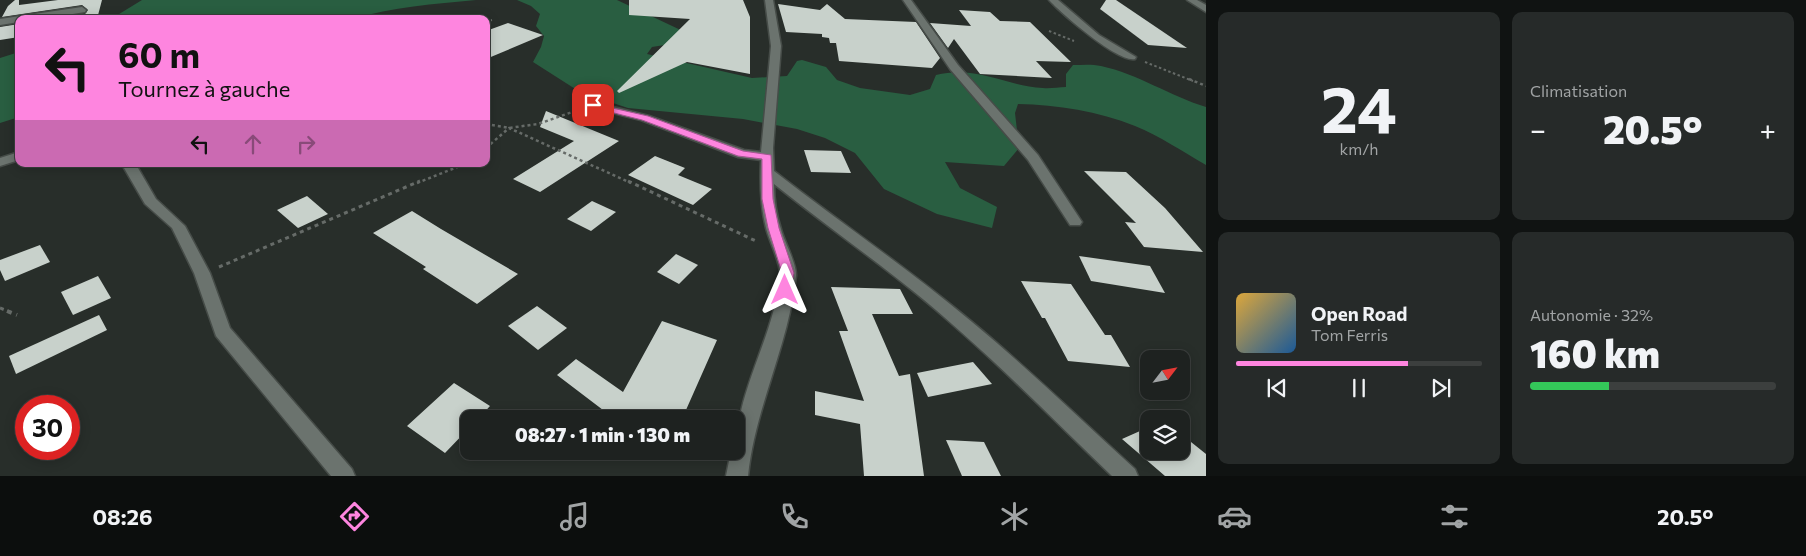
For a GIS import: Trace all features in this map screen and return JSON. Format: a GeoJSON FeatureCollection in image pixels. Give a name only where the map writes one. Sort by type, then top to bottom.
{"type":"FeatureCollection","features":[{"type":"Feature","properties":{"kind":"street"},"geometry":{"type":"LineString","coordinates":[[737,476],[739,459],[758,386],[780,323],[788,273],[773,228],[767,199],[767,164],[776,46],[769,0]]}},
{"type":"Feature","properties":{"kind":"street"},"geometry":{"type":"LineString","coordinates":[[907,0],[954,67],[1033,158],[1075,222]]}},
{"type":"Feature","properties":{"kind":"street"},"geometry":{"type":"LineString","coordinates":[[1053,0],[1096,37],[1131,57]]}},
{"type":"Feature","properties":{"kind":"street"},"geometry":{"type":"LineString","coordinates":[[1191,0],[1205,8]]}},
{"type":"Feature","properties":{"kind":"street"},"geometry":{"type":"LineString","coordinates":[[49,15],[82,10]]}},
{"type":"Feature","properties":{"kind":"street"},"geometry":{"type":"LineString","coordinates":[[0,22],[15,20]]}},
{"type":"Feature","properties":{"kind":"street"},"geometry":{"type":"LineString","coordinates":[[593,105],[645,118],[767,164],[823,216],[884,259],[967,326],[1127,476]]}},
{"type":"Feature","properties":{"kind":"street"},"geometry":{"type":"LineString","coordinates":[[0,162],[15,157]]}},
{"type":"Feature","properties":{"kind":"street"},"geometry":{"type":"LineString","coordinates":[[132,167],[150,200],[178,226],[202,274],[222,331],[294,414],[344,476]]}},
{"type":"Feature","properties":{"kind":"path"},"geometry":{"type":"LineString","coordinates":[[490,145],[509,128],[538,124],[593,105]]}},
{"type":"Feature","properties":{"kind":"path"},"geometry":{"type":"LineString","coordinates":[[490,125],[509,128],[679,204],[781,253]]}},
{"type":"Feature","properties":{"kind":"path"},"geometry":{"type":"LineString","coordinates":[[202,274],[457,167]]}},
{"type":"Feature","properties":{"kind":"path"},"geometry":{"type":"LineString","coordinates":[[0,308],[17,315]]}},
{"type":"Feature","properties":{"kind":"green space"},"geometry":{"type":"Polygon","coordinates":[[[142,0],[476,0],[398,9],[367,15],[118,15],[142,0]]]}},
{"type":"Feature","properties":{"kind":"green space"},"geometry":{"type":"Polygon","coordinates":[[[517,0],[617,0],[687,33],[677,43],[652,47],[647,54],[752,78],[787,76],[797,61],[802,60],[826,67],[837,80],[860,88],[910,95],[930,89],[936,75],[951,73],[978,74],[1016,84],[1048,88],[1066,87],[1066,74],[1073,65],[1101,66],[1128,74],[1206,107],[1206,165],[1153,134],[1107,116],[1078,110],[1018,104],[1015,113],[1019,148],[1004,166],[945,162],[960,188],[997,207],[992,228],[937,214],[884,189],[855,153],[825,138],[797,129],[743,119],[628,108],[580,92],[533,62],[541,47],[544,36],[536,26],[540,14],[531,6],[517,0]]]}},
{"type":"Feature","properties":{"kind":"green space"},"geometry":{"type":"Polygon","coordinates":[[[15,53],[15,118],[0,123],[0,58],[15,53]]]}},
{"type":"Feature","properties":{"kind":"building"},"geometry":{"type":"Polygon","coordinates":[[[15,0],[19,0],[19,5],[58,0],[102,0],[98,15],[79,15],[85,14],[88,10],[82,5],[2,17],[8,6],[15,0]]]}},
{"type":"Feature","properties":{"kind":"building"},"geometry":{"type":"Polygon","coordinates":[[[629,0],[743,0],[750,17],[750,74],[687,62],[619,93],[617,91],[690,19],[629,15],[629,0]]]}},
{"type":"Feature","properties":{"kind":"building"},"geometry":{"type":"Polygon","coordinates":[[[1106,0],[1116,0],[1187,48],[1148,45],[1100,9],[1106,0]]]}},
{"type":"Feature","properties":{"kind":"building"},"geometry":{"type":"Polygon","coordinates":[[[778,4],[820,10],[827,4],[845,19],[916,22],[940,58],[932,68],[839,61],[836,43],[830,43],[829,38],[822,37],[822,34],[786,32],[778,4]]]}},
{"type":"Feature","properties":{"kind":"building"},"geometry":{"type":"Polygon","coordinates":[[[959,10],[990,12],[1000,21],[1030,22],[1071,62],[1036,61],[1052,78],[980,74],[954,39],[948,48],[930,23],[971,26],[959,10]]]}},
{"type":"Feature","properties":{"kind":"building"},"geometry":{"type":"Polygon","coordinates":[[[508,23],[543,35],[490,57],[490,30],[508,23]]]}},
{"type":"Feature","properties":{"kind":"building"},"geometry":{"type":"Polygon","coordinates":[[[15,25],[15,38],[0,40],[0,27],[15,25]]]}},
{"type":"Feature","properties":{"kind":"building"},"geometry":{"type":"Polygon","coordinates":[[[546,111],[619,141],[540,192],[513,179],[574,141],[540,127],[546,111]]]}},
{"type":"Feature","properties":{"kind":"building"},"geometry":{"type":"Polygon","coordinates":[[[804,150],[841,151],[851,173],[811,172],[804,150]]]}},
{"type":"Feature","properties":{"kind":"building"},"geometry":{"type":"Polygon","coordinates":[[[655,156],[685,168],[678,175],[712,189],[693,205],[628,175],[655,156]]]}},
{"type":"Feature","properties":{"kind":"building"},"geometry":{"type":"Polygon","coordinates":[[[1084,171],[1126,172],[1165,208],[1203,252],[1144,247],[1125,222],[1136,223],[1084,171]]]}},
{"type":"Feature","properties":{"kind":"building"},"geometry":{"type":"Polygon","coordinates":[[[307,196],[328,214],[298,228],[277,210],[307,196]]]}},
{"type":"Feature","properties":{"kind":"building"},"geometry":{"type":"Polygon","coordinates":[[[592,201],[616,212],[591,231],[567,219],[592,201]]]}},
{"type":"Feature","properties":{"kind":"building"},"geometry":{"type":"Polygon","coordinates":[[[412,211],[518,274],[477,304],[423,269],[426,267],[373,233],[412,211]]]}},
{"type":"Feature","properties":{"kind":"building"},"geometry":{"type":"Polygon","coordinates":[[[40,245],[50,262],[5,281],[0,270],[0,260],[40,245]]]}},
{"type":"Feature","properties":{"kind":"building"},"geometry":{"type":"Polygon","coordinates":[[[676,254],[698,265],[679,284],[657,272],[676,254]]]}},
{"type":"Feature","properties":{"kind":"building"},"geometry":{"type":"Polygon","coordinates":[[[1079,256],[1150,266],[1165,293],[1091,281],[1079,256]]]}},
{"type":"Feature","properties":{"kind":"building"},"geometry":{"type":"Polygon","coordinates":[[[98,276],[111,298],[73,315],[61,292],[98,276]]]}},
{"type":"Feature","properties":{"kind":"building"},"geometry":{"type":"Polygon","coordinates":[[[1021,281],[1071,284],[1105,335],[1111,335],[1130,367],[1068,361],[1045,318],[1042,318],[1021,281]]]}},
{"type":"Feature","properties":{"kind":"building"},"geometry":{"type":"Polygon","coordinates":[[[831,287],[900,289],[913,314],[872,314],[899,376],[910,374],[924,476],[864,476],[860,424],[815,415],[815,391],[864,401],[839,331],[848,331],[831,287]]]}},
{"type":"Feature","properties":{"kind":"building"},"geometry":{"type":"Polygon","coordinates":[[[537,306],[567,328],[538,350],[508,326],[537,306]]]}},
{"type":"Feature","properties":{"kind":"building"},"geometry":{"type":"Polygon","coordinates":[[[99,315],[107,330],[16,374],[9,356],[99,315]]]}},
{"type":"Feature","properties":{"kind":"building"},"geometry":{"type":"Polygon","coordinates":[[[662,321],[717,340],[686,410],[603,410],[557,375],[576,359],[623,392],[662,321]]]}},
{"type":"Feature","properties":{"kind":"building"},"geometry":{"type":"Polygon","coordinates":[[[973,362],[992,384],[928,397],[917,373],[973,362]]]}},
{"type":"Feature","properties":{"kind":"building"},"geometry":{"type":"Polygon","coordinates":[[[454,383],[490,406],[486,410],[460,410],[460,437],[445,453],[407,426],[454,383]]]}},
{"type":"Feature","properties":{"kind":"building"},"geometry":{"type":"Polygon","coordinates":[[[1140,431],[1140,454],[1122,439],[1140,431]]]}},
{"type":"Feature","properties":{"kind":"building"},"geometry":{"type":"Polygon","coordinates":[[[946,440],[984,442],[1001,476],[962,476],[946,440]]]}},
{"type":"Feature","properties":{"kind":"building"},"geometry":{"type":"Polygon","coordinates":[[[1190,441],[1206,454],[1206,476],[1165,476],[1146,460],[1190,460],[1190,441]]]}},
{"type":"Feature","properties":{"kind":"route"},"geometry":{"type":"LineString","coordinates":[[593,105],[645,118],[742,154],[767,157],[767,199],[773,228],[788,273],[785,290]]}}]}
